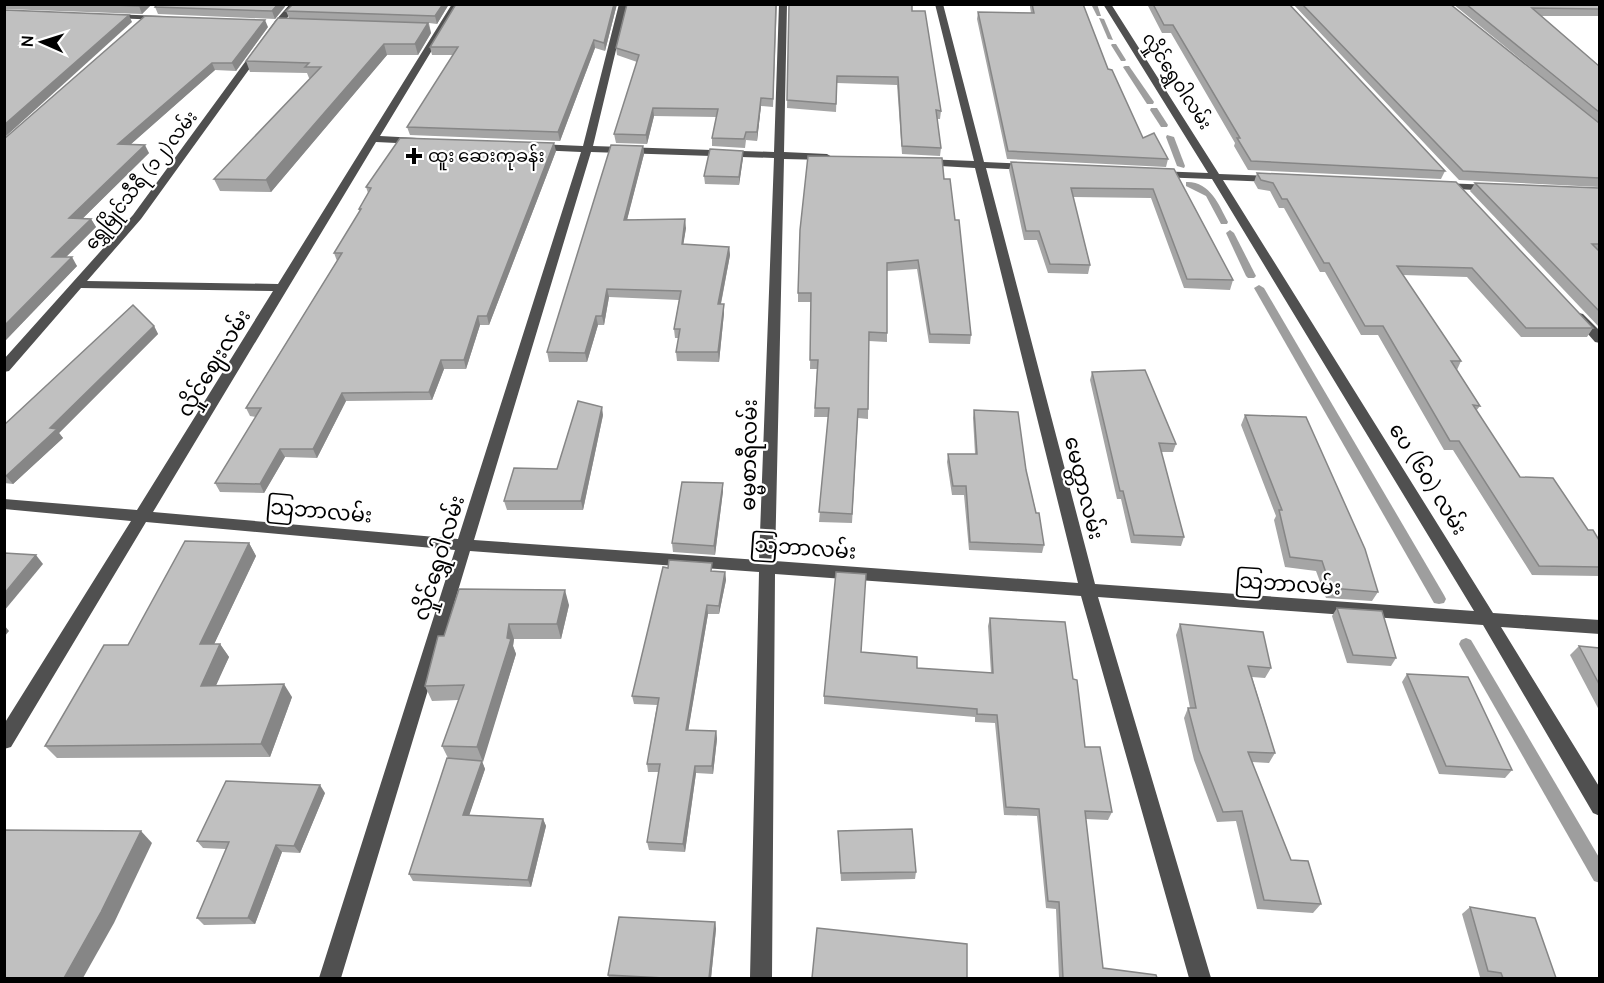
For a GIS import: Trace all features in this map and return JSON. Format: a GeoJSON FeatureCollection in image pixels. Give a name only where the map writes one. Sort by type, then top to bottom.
{"type":"FeatureCollection","features":[{"type":"Feature","properties":{"kind":"street"},"geometry":{"type":"LineString","coordinates":[[138,26],[161,4]]}},
{"type":"Feature","properties":{"kind":"street","name":"ရွှေမြိုင်သီရီ (၁၂)လမ်း"},"geometry":{"type":"LineString","coordinates":[[4,368],[137,217],[284,23],[295,4]]}},
{"type":"Feature","properties":{"kind":"street","name":"လှိုင်ဈေးလမ်း"},"geometry":{"type":"LineString","coordinates":[[4,741],[144,518],[375,139],[436,28],[456,4]]}},
{"type":"Feature","properties":{"kind":"street","name":"လှိုင်ရွှေဝါလမ်း"},"geometry":{"type":"LineString","coordinates":[[330,978],[587,149],[623,4]]}},
{"type":"Feature","properties":{"kind":"street","name":"ဓမ္မစာရီလမ်း"},"geometry":{"type":"LineString","coordinates":[[761,978],[767,567],[783,4]]}},
{"type":"Feature","properties":{"kind":"street","name":"မေတ္တာလမ်း"},"geometry":{"type":"LineString","coordinates":[[939,4],[1088,590],[1200,978]]}},
{"type":"Feature","properties":{"kind":"street","name":"လှိုင်ရွှေဝါလမ်း"},"geometry":{"type":"LineString","coordinates":[[1107,4],[1137,59],[1217,176]]}},
{"type":"Feature","properties":{"kind":"street"},"geometry":{"type":"LineString","coordinates":[[99,16],[170,19]]}},
{"type":"Feature","properties":{"kind":"street"},"geometry":{"type":"LineString","coordinates":[[266,22],[284,23]]}},
{"type":"Feature","properties":{"kind":"street"},"geometry":{"type":"LineString","coordinates":[[375,139],[434,142]]}},
{"type":"Feature","properties":{"kind":"street"},"geometry":{"type":"LineString","coordinates":[[528,146],[837,157]]}},
{"type":"Feature","properties":{"kind":"street"},"geometry":{"type":"LineString","coordinates":[[908,161],[1038,168]]}},
{"type":"Feature","properties":{"kind":"street"},"geometry":{"type":"LineString","coordinates":[[1144,173],[1285,179]]}},
{"type":"Feature","properties":{"kind":"street","name":"ပေ (၆၀) လမ်း"},"geometry":{"type":"LineString","coordinates":[[1217,176],[1489,619],[1599,807]]}},
{"type":"Feature","properties":{"kind":"street"},"geometry":{"type":"LineString","coordinates":[[1449,178],[1465,195]]}},
{"type":"Feature","properties":{"kind":"street"},"geometry":{"type":"LineString","coordinates":[[1434,185],[1505,188]]}},
{"type":"Feature","properties":{"kind":"street"},"geometry":{"type":"LineString","coordinates":[[79,284],[284,288]]}},
{"type":"Feature","properties":{"kind":"street"},"geometry":{"type":"LineString","coordinates":[[1568,305],[1599,339]]}},
{"type":"Feature","properties":{"kind":"street","name":"သြဘာလမ်း"},"geometry":{"type":"LineString","coordinates":[[4,504],[465,545],[1599,627]]}},
{"type":"Feature","properties":{"kind":"building"},"geometry":{"type":"Polygon","coordinates":[[[87,4],[141,4],[139,6],[87,4]]]}},
{"type":"Feature","properties":{"kind":"building"},"geometry":{"type":"Polygon","coordinates":[[[157,4],[278,4],[272,11],[155,7],[157,4]]]}},
{"type":"Feature","properties":{"kind":"building"},"geometry":{"type":"Polygon","coordinates":[[[293,4],[443,4],[435,16],[286,11],[293,4]]]}},
{"type":"Feature","properties":{"kind":"building"},"geometry":{"type":"Polygon","coordinates":[[[456,4],[614,4],[604,43],[594,40],[558,132],[407,127],[458,47],[430,47],[456,4]]]}},
{"type":"Feature","properties":{"kind":"building"},"geometry":{"type":"Polygon","coordinates":[[[627,4],[776,4],[773,99],[761,98],[757,132],[746,132],[744,139],[712,138],[718,109],[653,108],[646,135],[614,134],[639,55],[616,48],[627,4]]]}},
{"type":"Feature","properties":{"kind":"building"},"geometry":{"type":"Polygon","coordinates":[[[789,4],[912,4],[912,11],[925,11],[941,111],[936,110],[941,148],[902,146],[898,77],[837,76],[836,104],[787,100],[789,4]]]}},
{"type":"Feature","properties":{"kind":"building"},"geometry":{"type":"Polygon","coordinates":[[[1032,4],[1083,4],[1108,69],[1112,70],[1143,138],[1154,133],[1168,159],[1008,151],[978,12],[1034,13],[1032,4]]]}},
{"type":"Feature","properties":{"kind":"building"},"geometry":{"type":"Polygon","coordinates":[[[1153,4],[1289,4],[1445,171],[1251,161],[1237,138],[1240,138],[1173,25],[1164,25],[1153,4]]]}},
{"type":"Feature","properties":{"kind":"building"},"geometry":{"type":"Polygon","coordinates":[[[1302,4],[1450,4],[1599,123],[1599,178],[1463,171],[1302,4]]]}},
{"type":"Feature","properties":{"kind":"building"},"geometry":{"type":"Polygon","coordinates":[[[1466,4],[1599,4],[1599,9],[1532,8],[1599,66],[1599,112],[1466,4]]]}},
{"type":"Feature","properties":{"kind":"building"},"geometry":{"type":"Polygon","coordinates":[[[4,10],[129,15],[4,125],[4,10]]]}},
{"type":"Feature","properties":{"kind":"building"},"geometry":{"type":"Polygon","coordinates":[[[145,16],[265,20],[232,63],[212,63],[118,144],[145,145],[69,218],[91,219],[52,257],[72,257],[4,326],[4,139],[145,16]]]}},
{"type":"Feature","properties":{"kind":"building"},"geometry":{"type":"Polygon","coordinates":[[[278,18],[428,23],[415,44],[384,44],[266,180],[214,179],[321,67],[305,67],[309,63],[246,61],[278,18]]]}},
{"type":"Feature","properties":{"kind":"building"},"geometry":{"type":"Polygon","coordinates":[[[400,138],[554,143],[487,316],[478,316],[464,360],[441,360],[429,392],[342,393],[313,449],[280,449],[260,484],[215,483],[261,408],[246,408],[342,253],[334,253],[371,188],[366,187],[400,138]]]}},
{"type":"Feature","properties":{"kind":"building"},"geometry":{"type":"Polygon","coordinates":[[[611,145],[643,146],[624,220],[685,219],[682,244],[729,247],[718,304],[724,304],[718,352],[676,352],[680,329],[674,329],[681,291],[607,289],[602,316],[596,316],[585,353],[547,352],[611,145]]]}},
{"type":"Feature","properties":{"kind":"building"},"geometry":{"type":"Polygon","coordinates":[[[710,149],[743,151],[739,177],[704,176],[710,149]]]}},
{"type":"Feature","properties":{"kind":"building"},"geometry":{"type":"Polygon","coordinates":[[[808,156],[942,158],[944,179],[950,179],[955,220],[959,220],[971,335],[930,334],[918,260],[887,263],[887,333],[869,332],[868,409],[858,409],[852,514],[819,512],[829,408],[815,408],[818,360],[810,360],[811,293],[798,293],[800,230],[808,156]]]}},
{"type":"Feature","properties":{"kind":"building"},"geometry":{"type":"Polygon","coordinates":[[[1011,162],[1174,169],[1233,280],[1187,279],[1153,189],[1071,188],[1090,265],[1050,264],[1039,231],[1026,231],[1011,162]]]}},
{"type":"Feature","properties":{"kind":"building"},"geometry":{"type":"Polygon","coordinates":[[[1257,173],[1456,182],[1593,328],[1526,328],[1472,268],[1397,266],[1461,361],[1451,361],[1480,406],[1473,405],[1520,477],[1553,478],[1588,530],[1593,530],[1599,540],[1599,567],[1539,566],[1459,441],[1450,441],[1383,326],[1365,326],[1329,263],[1324,263],[1287,199],[1282,199],[1273,183],[1261,180],[1257,173]]]}},
{"type":"Feature","properties":{"kind":"building"},"geometry":{"type":"Polygon","coordinates":[[[1475,183],[1599,188],[1599,244],[1592,244],[1599,251],[1599,311],[1475,183]]]}},
{"type":"Feature","properties":{"kind":"building"},"geometry":{"type":"Polygon","coordinates":[[[133,305],[154,326],[50,428],[57,429],[4,476],[4,425],[133,305]]]}},
{"type":"Feature","properties":{"kind":"building"},"geometry":{"type":"Polygon","coordinates":[[[1145,370],[1176,444],[1159,443],[1184,537],[1134,535],[1123,491],[1120,491],[1092,372],[1145,370]]]}},
{"type":"Feature","properties":{"kind":"building"},"geometry":{"type":"Polygon","coordinates":[[[578,401],[602,407],[581,501],[504,501],[514,468],[557,469],[578,401]]]}},
{"type":"Feature","properties":{"kind":"building"},"geometry":{"type":"Polygon","coordinates":[[[974,410],[1018,412],[1026,470],[1036,513],[1039,513],[1044,545],[970,542],[966,486],[953,486],[948,454],[977,454],[974,410]]]}},
{"type":"Feature","properties":{"kind":"building"},"geometry":{"type":"Polygon","coordinates":[[[1245,415],[1306,417],[1365,549],[1378,592],[1331,588],[1322,561],[1290,557],[1279,510],[1282,510],[1245,415]]]}},
{"type":"Feature","properties":{"kind":"building"},"geometry":{"type":"Polygon","coordinates":[[[682,482],[723,483],[714,546],[672,543],[682,482]]]}},
{"type":"Feature","properties":{"kind":"building"},"geometry":{"type":"Polygon","coordinates":[[[185,541],[249,543],[200,644],[220,644],[201,686],[284,684],[261,744],[45,746],[104,645],[128,645],[185,541]]]}},
{"type":"Feature","properties":{"kind":"building"},"geometry":{"type":"Polygon","coordinates":[[[4,553],[36,555],[4,594],[4,553]]]}},
{"type":"Feature","properties":{"kind":"building"},"geometry":{"type":"Polygon","coordinates":[[[669,560],[712,563],[711,571],[725,572],[719,606],[707,605],[686,730],[716,731],[712,766],[695,766],[683,844],[647,842],[660,764],[647,764],[659,698],[632,696],[663,567],[668,568],[669,560]]]}},
{"type":"Feature","properties":{"kind":"building"},"geometry":{"type":"Polygon","coordinates":[[[836,572],[866,574],[861,652],[917,657],[917,668],[993,673],[990,618],[1065,622],[1073,679],[1077,680],[1085,747],[1100,747],[1112,812],[1085,811],[1103,968],[1156,975],[1157,978],[1063,978],[1059,902],[1048,901],[1039,809],[1006,807],[997,715],[977,714],[977,709],[824,696],[836,572]]]}},
{"type":"Feature","properties":{"kind":"building"},"geometry":{"type":"Polygon","coordinates":[[[459,589],[565,590],[557,624],[509,624],[507,638],[511,639],[477,747],[442,746],[464,685],[425,686],[438,636],[444,636],[459,589]]]}},
{"type":"Feature","properties":{"kind":"building"},"geometry":{"type":"Polygon","coordinates":[[[1337,608],[1382,611],[1396,658],[1353,655],[1337,608]]]}},
{"type":"Feature","properties":{"kind":"building"},"geometry":{"type":"Polygon","coordinates":[[[1180,624],[1263,632],[1271,668],[1248,666],[1275,753],[1248,752],[1291,860],[1308,861],[1321,904],[1264,900],[1242,811],[1223,812],[1199,750],[1188,708],[1196,708],[1180,624]]]}},
{"type":"Feature","properties":{"kind":"building"},"geometry":{"type":"Polygon","coordinates":[[[1579,646],[1599,648],[1599,684],[1579,646]]]}},
{"type":"Feature","properties":{"kind":"building"},"geometry":{"type":"Polygon","coordinates":[[[1407,674],[1468,677],[1512,770],[1446,766],[1407,674]]]}},
{"type":"Feature","properties":{"kind":"building"},"geometry":{"type":"Polygon","coordinates":[[[447,758],[482,761],[463,815],[543,819],[528,880],[409,874],[447,758]]]}},
{"type":"Feature","properties":{"kind":"building"},"geometry":{"type":"Polygon","coordinates":[[[226,781],[320,785],[294,846],[276,845],[248,918],[197,918],[229,842],[197,841],[226,781]]]}},
{"type":"Feature","properties":{"kind":"building"},"geometry":{"type":"Polygon","coordinates":[[[912,829],[916,872],[841,873],[838,831],[912,829]]]}},
{"type":"Feature","properties":{"kind":"building"},"geometry":{"type":"Polygon","coordinates":[[[4,830],[141,831],[101,912],[64,978],[4,978],[4,830]]]}},
{"type":"Feature","properties":{"kind":"building"},"geometry":{"type":"Polygon","coordinates":[[[1470,907],[1535,918],[1556,978],[1503,978],[1501,973],[1488,971],[1470,907]]]}},
{"type":"Feature","properties":{"kind":"building"},"geometry":{"type":"Polygon","coordinates":[[[619,917],[715,922],[709,978],[608,975],[619,917]]]}},
{"type":"Feature","properties":{"kind":"building"},"geometry":{"type":"Polygon","coordinates":[[[817,928],[967,944],[967,978],[812,978],[817,928]]]}},
{"type":"Feature","properties":{"kind":"waterway"},"geometry":{"type":"LineString","coordinates":[[1094,4],[1099,15]]}},
{"type":"Feature","properties":{"kind":"waterway"},"geometry":{"type":"LineString","coordinates":[[1101,19],[1111,39]]}},
{"type":"Feature","properties":{"kind":"waterway"},"geometry":{"type":"LineString","coordinates":[[1114,45],[1123,60]]}},
{"type":"Feature","properties":{"kind":"waterway"},"geometry":{"type":"LineString","coordinates":[[1127,67],[1150,102]]}},
{"type":"Feature","properties":{"kind":"waterway"},"geometry":{"type":"LineString","coordinates":[[1154,110],[1164,125]]}},
{"type":"Feature","properties":{"kind":"waterway"},"geometry":{"type":"LineString","coordinates":[[1170,137],[1181,166]]}},
{"type":"Feature","properties":{"kind":"waterway"},"geometry":{"type":"LineString","coordinates":[[1189,184],[1209,194],[1224,222]]}},
{"type":"Feature","properties":{"kind":"waterway"},"geometry":{"type":"LineString","coordinates":[[1230,233],[1251,276]]}},
{"type":"Feature","properties":{"kind":"waterway"},"geometry":{"type":"LineString","coordinates":[[1259,288],[1439,599]]}},
{"type":"Feature","properties":{"kind":"waterway"},"geometry":{"type":"LineString","coordinates":[[1466,644],[1600,875]]}},
{"type":"Feature","properties":{"kind":"place","name":"ထူး ဆေးကုခန်း"},"geometry":{"type":"Point","coordinates":[414,156]}}]}
